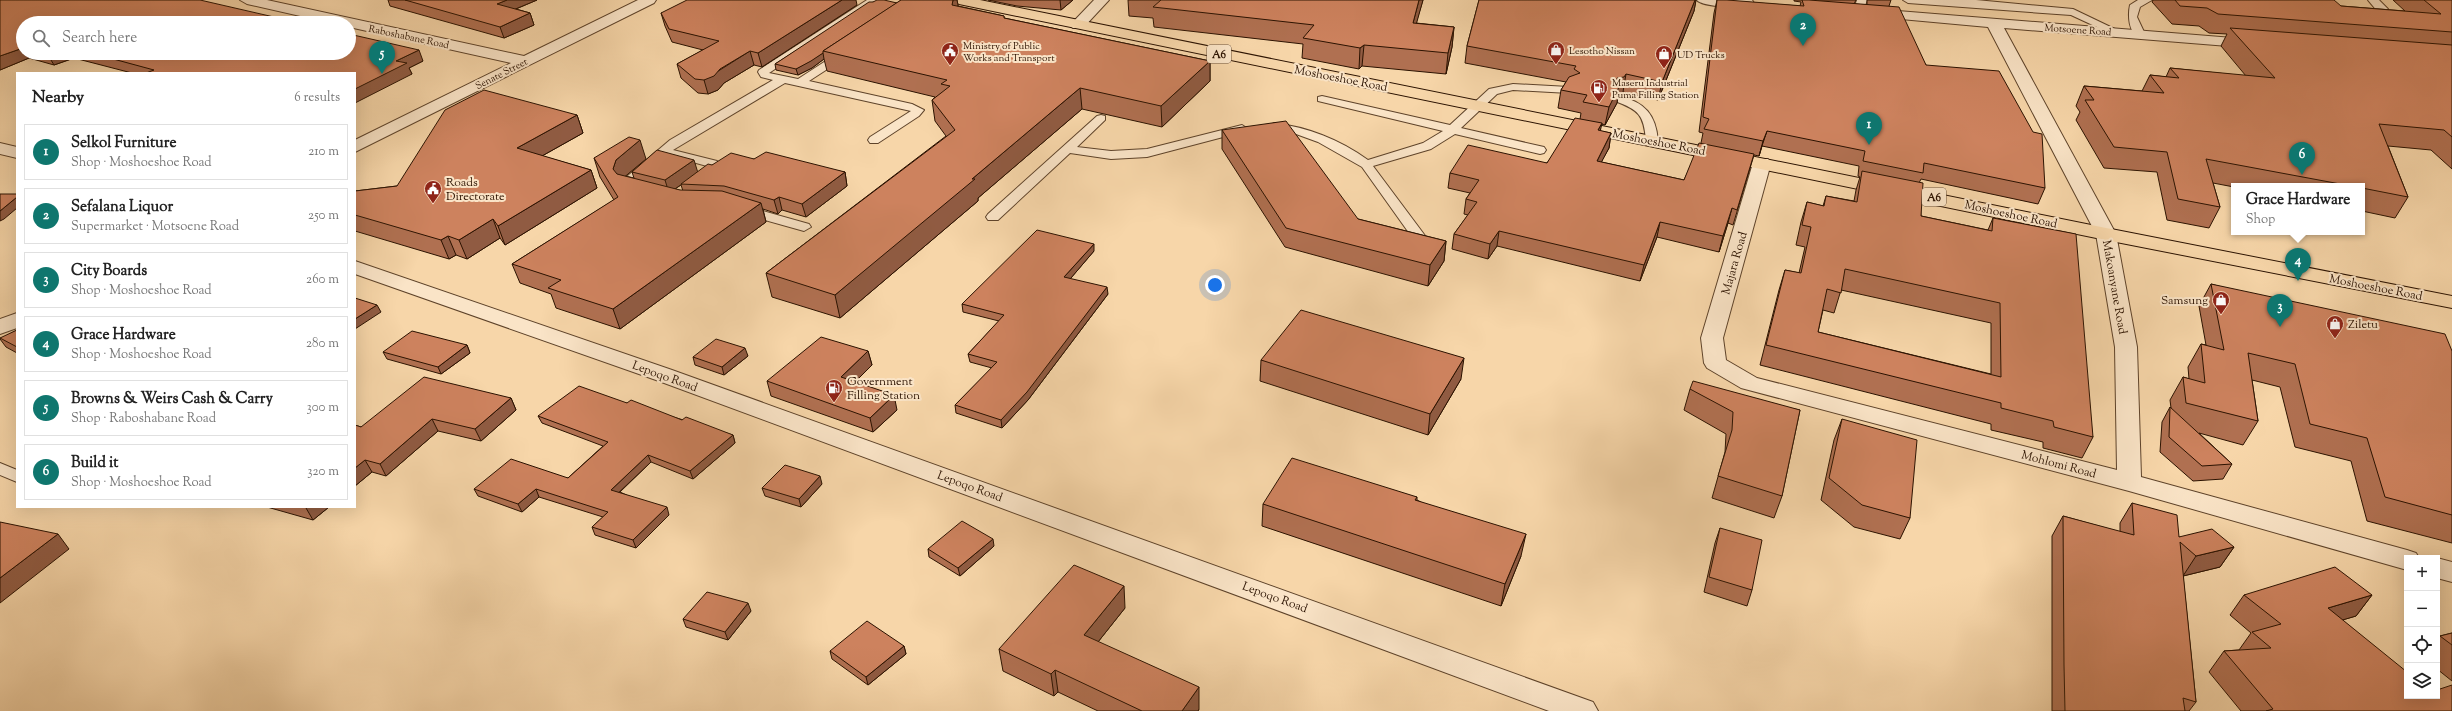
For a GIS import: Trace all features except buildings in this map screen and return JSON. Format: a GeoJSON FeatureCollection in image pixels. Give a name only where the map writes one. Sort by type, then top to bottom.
{"type":"FeatureCollection","features":[{"type":"Feature","properties":{"kind":"main road","name":"Moshoeshoe Road"},"geometry":{"type":"LineString","coordinates":[[960,0],[2106,234],[2452,302]]}},
{"type":"Feature","properties":{"kind":"street","name":"Raboshabane Road"},"geometry":{"type":"LineString","coordinates":[[247,0],[320,16]]}},
{"type":"Feature","properties":{"kind":"street","name":"Senate Street"},"geometry":{"type":"LineString","coordinates":[[356,146],[649,0]]}},
{"type":"Feature","properties":{"kind":"street"},"geometry":{"type":"LineString","coordinates":[[1078,25],[1102,0]]}},
{"type":"Feature","properties":{"kind":"street"},"geometry":{"type":"LineString","coordinates":[[1704,0],[1758,4]]}},
{"type":"Feature","properties":{"kind":"street","name":"Motsoene Road"},"geometry":{"type":"LineString","coordinates":[[1843,11],[1860,6],[1994,23],[2265,44]]}},
{"type":"Feature","properties":{"kind":"street","name":"Makoanyane Road"},"geometry":{"type":"LineString","coordinates":[[1994,23],[2106,234],[2126,347],[2129,482]]}},
{"type":"Feature","properties":{"kind":"street","name":"Raboshabane Road"},"geometry":{"type":"LineString","coordinates":[[356,24],[525,61]]}},
{"type":"Feature","properties":{"kind":"street"},"geometry":{"type":"LineString","coordinates":[[0,148],[16,153]]}},
{"type":"Feature","properties":{"kind":"street","name":"Majara Road"},"geometry":{"type":"LineString","coordinates":[[1715,363],[1712,338],[1762,163]]}},
{"type":"Feature","properties":{"kind":"street","name":"Lepoqo Road"},"geometry":{"type":"LineString","coordinates":[[356,267],[664,375],[1584,711]]}},
{"type":"Feature","properties":{"kind":"street"},"geometry":{"type":"LineString","coordinates":[[0,328],[16,320]]}},
{"type":"Feature","properties":{"kind":"street","name":"Mohlomi Road"},"geometry":{"type":"LineString","coordinates":[[1715,363],[1748,383],[2129,482],[2404,559]]}},
{"type":"Feature","properties":{"kind":"street"},"geometry":{"type":"LineString","coordinates":[[2440,569],[2452,572]]}},
{"type":"Feature","properties":{"kind":"lane"},"geometry":{"type":"LineString","coordinates":[[874,0],[763,72],[765,75],[908,106],[918,110],[915,114],[874,140]]}},
{"type":"Feature","properties":{"kind":"lane"},"geometry":{"type":"LineString","coordinates":[[1908,0],[1971,2],[2073,12]]}},
{"type":"Feature","properties":{"kind":"lane"},"geometry":{"type":"LineString","coordinates":[[2060,0],[2073,12],[2116,32]]}},
{"type":"Feature","properties":{"kind":"lane"},"geometry":{"type":"LineString","coordinates":[[2140,34],[2132,17],[2135,5],[2147,0]]}},
{"type":"Feature","properties":{"kind":"lane"},"geometry":{"type":"LineString","coordinates":[[2360,15],[2383,14],[2383,10],[2372,0]]}},
{"type":"Feature","properties":{"kind":"lane"},"geometry":{"type":"LineString","coordinates":[[801,82],[852,49]]}},
{"type":"Feature","properties":{"kind":"lane"},"geometry":{"type":"LineString","coordinates":[[642,193],[627,188],[627,183],[664,151],[674,143],[783,79]]}},
{"type":"Feature","properties":{"kind":"lane"},"geometry":{"type":"LineString","coordinates":[[1366,164],[1427,146],[1452,130],[1479,106],[1493,91],[1513,87],[1569,90]]}},
{"type":"Feature","properties":{"kind":"lane"},"geometry":{"type":"LineString","coordinates":[[1322,99],[1540,150]]}},
{"type":"Feature","properties":{"kind":"lane"},"geometry":{"type":"LineString","coordinates":[[1619,99],[1638,105],[1647,114],[1651,127],[1652,141]]}},
{"type":"Feature","properties":{"kind":"lane"},"geometry":{"type":"LineString","coordinates":[[993,217],[1101,118]]}},
{"type":"Feature","properties":{"kind":"lane"},"geometry":{"type":"LineString","coordinates":[[1066,149],[1111,155],[1147,153],[1259,127],[1283,128],[1318,138],[1356,157],[1366,164],[1419,237]]}},
{"type":"Feature","properties":{"kind":"lane"},"geometry":{"type":"LineString","coordinates":[[664,151],[697,158],[713,164],[714,168],[689,187]]}},
{"type":"Feature","properties":{"kind":"lane"},"geometry":{"type":"LineString","coordinates":[[735,207],[804,227]]}},
{"type":"Feature","properties":{"kind":"lane"},"geometry":{"type":"LineString","coordinates":[[0,469],[16,476]]}},
{"type":"Feature","properties":{"kind":"place","name":"Sefalana Liquor"},"geometry":{"type":"Point","coordinates":[1803,46]}},
{"type":"Feature","properties":{"kind":"place","name":"Lesotho Nissan"},"geometry":{"type":"Point","coordinates":[1556,65]}},
{"type":"Feature","properties":{"kind":"place","name":"Ministry of Public Works and Transport"},"geometry":{"type":"Point","coordinates":[950,66]}},
{"type":"Feature","properties":{"kind":"place","name":"UD Trucks"},"geometry":{"type":"Point","coordinates":[1664,69]}},
{"type":"Feature","properties":{"kind":"place","name":"Browns & Weirs Cash & Carry"},"geometry":{"type":"Point","coordinates":[382,74]}},
{"type":"Feature","properties":{"kind":"place","name":"Maseru Industrial Puma Filling Station"},"geometry":{"type":"Point","coordinates":[1599,103]}},
{"type":"Feature","properties":{"kind":"place","name":"Selkol Furniture"},"geometry":{"type":"Point","coordinates":[1869,145]}},
{"type":"Feature","properties":{"kind":"place","name":"Build it"},"geometry":{"type":"Point","coordinates":[2302,175]}},
{"type":"Feature","properties":{"kind":"place","name":"Roads Directorate"},"geometry":{"type":"Point","coordinates":[433,204]}},
{"type":"Feature","properties":{"kind":"place","name":"Grace Hardware"},"geometry":{"type":"Point","coordinates":[2298,281]}},
{"type":"Feature","properties":{"kind":"place","name":"Samsung"},"geometry":{"type":"Point","coordinates":[2221,315]}},
{"type":"Feature","properties":{"kind":"place","name":"City Boards"},"geometry":{"type":"Point","coordinates":[2280,327]}},
{"type":"Feature","properties":{"kind":"place","name":"Ziletu"},"geometry":{"type":"Point","coordinates":[2335,339]}},
{"type":"Feature","properties":{"kind":"place","name":"Government Filling Station"},"geometry":{"type":"Point","coordinates":[834,403]}}]}
